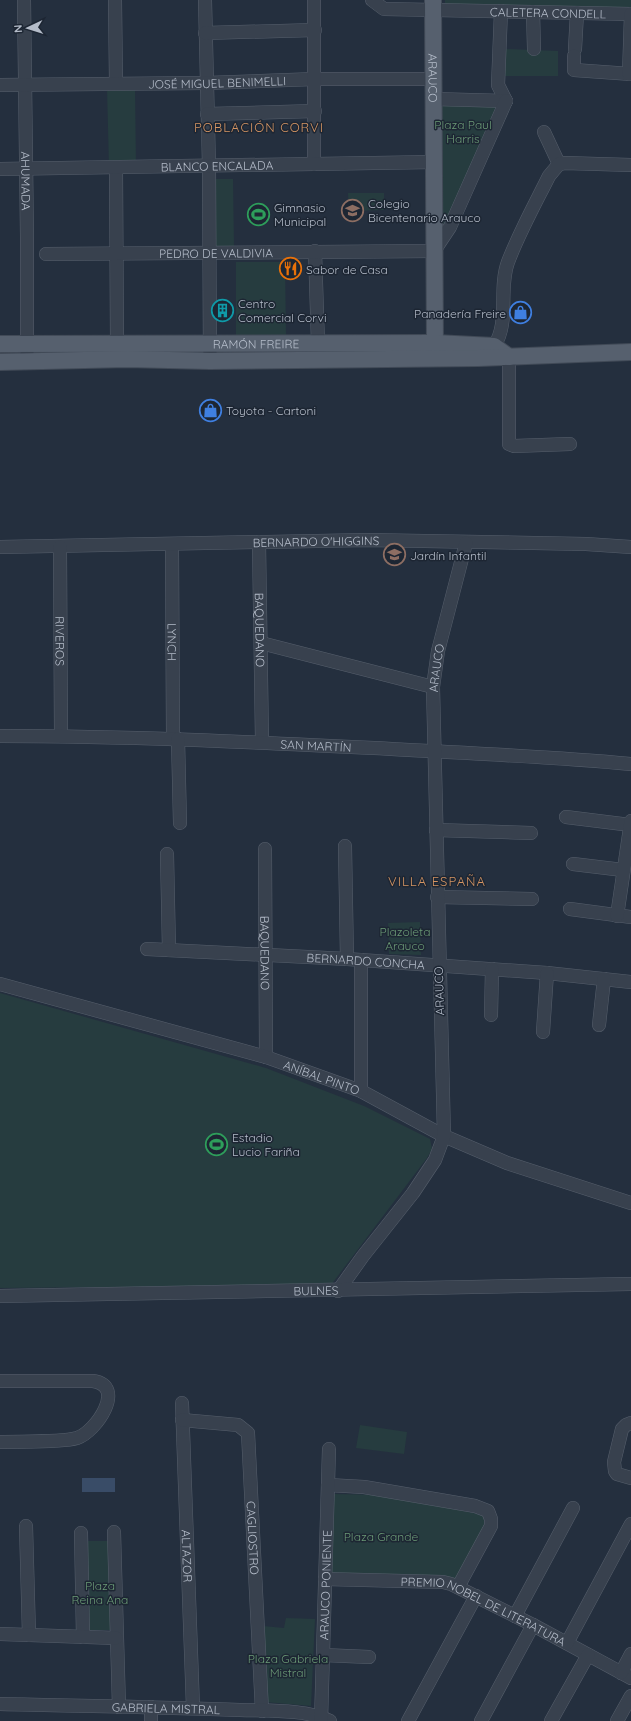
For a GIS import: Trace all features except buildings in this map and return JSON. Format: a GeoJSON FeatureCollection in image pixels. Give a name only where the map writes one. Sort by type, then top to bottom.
{"type":"FeatureCollection","features":[{"type":"Feature","properties":{"kind":"main road","name":"ARAUCO"},"geometry":{"type":"LineString","coordinates":[[433,5],[435,350]]}},
{"type":"Feature","properties":{"kind":"main road","name":"RAMÓN FREIRE"},"geometry":{"type":"LineString","coordinates":[[0,344],[117,342],[318,343],[435,350],[478,358],[631,352]]}},
{"type":"Feature","properties":{"kind":"main road","name":"RAMÓN FREIRE"},"geometry":{"type":"LineString","coordinates":[[0,362],[127,359],[210,361],[494,346]]}},
{"type":"Feature","properties":{"kind":"main road"},"geometry":{"type":"LineString","coordinates":[[478,358],[494,346],[509,356]]}},
{"type":"Feature","properties":{"kind":"street","name":"AHUMADA"},"geometry":{"type":"LineString","coordinates":[[24,0],[27,362]]}},
{"type":"Feature","properties":{"kind":"street"},"geometry":{"type":"LineString","coordinates":[[115,0],[116,83]]}},
{"type":"Feature","properties":{"kind":"street"},"geometry":{"type":"LineString","coordinates":[[205,0],[209,166],[210,361]]}},
{"type":"Feature","properties":{"kind":"street"},"geometry":{"type":"LineString","coordinates":[[314,0],[314,164]]}},
{"type":"Feature","properties":{"kind":"street","name":"CALETERA CONDELL"},"geometry":{"type":"LineString","coordinates":[[372,0],[384,9],[433,5],[501,11],[631,14]]}},
{"type":"Feature","properties":{"kind":"street"},"geometry":{"type":"LineString","coordinates":[[501,11],[498,85],[506,101]]}},
{"type":"Feature","properties":{"kind":"street"},"geometry":{"type":"LineString","coordinates":[[533,12],[534,49]]}},
{"type":"Feature","properties":{"kind":"street"},"geometry":{"type":"LineString","coordinates":[[577,13],[574,70],[630,74],[631,14]]}},
{"type":"Feature","properties":{"kind":"street"},"geometry":{"type":"LineString","coordinates":[[205,33],[315,30]]}},
{"type":"Feature","properties":{"kind":"street","name":"JOSÉ MIGUEL BENIMELLI"},"geometry":{"type":"LineString","coordinates":[[0,84],[206,83],[315,79],[434,79]]}},
{"type":"Feature","properties":{"kind":"street"},"geometry":{"type":"LineString","coordinates":[[434,99],[506,101]]}},
{"type":"Feature","properties":{"kind":"street"},"geometry":{"type":"LineString","coordinates":[[434,251],[450,228],[506,101]]}},
{"type":"Feature","properties":{"kind":"street"},"geometry":{"type":"LineString","coordinates":[[207,114],[315,111]]}},
{"type":"Feature","properties":{"kind":"street"},"geometry":{"type":"LineString","coordinates":[[544,132],[559,164]]}},
{"type":"Feature","properties":{"kind":"street","name":"BLANCO ENCALADA"},"geometry":{"type":"LineString","coordinates":[[0,170],[434,162]]}},
{"type":"Feature","properties":{"kind":"street"},"geometry":{"type":"LineString","coordinates":[[494,346],[502,331],[503,292],[508,263],[549,176],[559,164],[576,162],[631,165]]}},
{"type":"Feature","properties":{"kind":"street"},"geometry":{"type":"LineString","coordinates":[[116,168],[117,342]]}},
{"type":"Feature","properties":{"kind":"street"},"geometry":{"type":"LineString","coordinates":[[315,251],[318,343]]}},
{"type":"Feature","properties":{"kind":"street","name":"PEDRO DE VALDIVIA"},"geometry":{"type":"LineString","coordinates":[[46,254],[434,251]]}},
{"type":"Feature","properties":{"kind":"street"},"geometry":{"type":"LineString","coordinates":[[509,356],[509,444],[514,446],[570,444]]}},
{"type":"Feature","properties":{"kind":"street","name":"BERNARDO O'HIGGINS"},"geometry":{"type":"LineString","coordinates":[[0,547],[367,540],[586,544],[631,547]]}},
{"type":"Feature","properties":{"kind":"street","name":"BAQUEDANO"},"geometry":{"type":"LineString","coordinates":[[259,542],[262,742]]}},
{"type":"Feature","properties":{"kind":"street","name":"ARAUCO"},"geometry":{"type":"LineString","coordinates":[[338,1291],[363,1256],[413,1193],[435,1160],[444,1136],[438,967],[433,687],[438,651],[466,543]]}},
{"type":"Feature","properties":{"kind":"street","name":"LYNCH"},"geometry":{"type":"LineString","coordinates":[[172,544],[175,739],[180,823]]}},
{"type":"Feature","properties":{"kind":"street","name":"RIVEROS"},"geometry":{"type":"LineString","coordinates":[[60,546],[61,736]]}},
{"type":"Feature","properties":{"kind":"street"},"geometry":{"type":"LineString","coordinates":[[261,643],[433,687]]}},
{"type":"Feature","properties":{"kind":"street","name":"SAN MARTÍN"},"geometry":{"type":"LineString","coordinates":[[0,736],[61,736],[262,742],[545,756],[631,764]]}},
{"type":"Feature","properties":{"kind":"street"},"geometry":{"type":"LineString","coordinates":[[566,817],[631,824]]}},
{"type":"Feature","properties":{"kind":"street"},"geometry":{"type":"LineString","coordinates":[[617,916],[631,821]]}},
{"type":"Feature","properties":{"kind":"street"},"geometry":{"type":"LineString","coordinates":[[436,830],[531,833]]}},
{"type":"Feature","properties":{"kind":"street"},"geometry":{"type":"LineString","coordinates":[[346,846],[347,959]]}},
{"type":"Feature","properties":{"kind":"street","name":"BAQUEDANO"},"geometry":{"type":"LineString","coordinates":[[266,850],[266,1057]]}},
{"type":"Feature","properties":{"kind":"street"},"geometry":{"type":"LineString","coordinates":[[168,854],[169,950]]}},
{"type":"Feature","properties":{"kind":"street"},"geometry":{"type":"LineString","coordinates":[[573,864],[623,870]]}},
{"type":"Feature","properties":{"kind":"street"},"geometry":{"type":"LineString","coordinates":[[437,897],[532,899]]}},
{"type":"Feature","properties":{"kind":"street"},"geometry":{"type":"LineString","coordinates":[[570,909],[631,917]]}},
{"type":"Feature","properties":{"kind":"street","name":"BERNARDO CONCHA"},"geometry":{"type":"LineString","coordinates":[[147,949],[347,959],[438,967],[547,973],[631,982]]}},
{"type":"Feature","properties":{"kind":"street"},"geometry":{"type":"LineString","coordinates":[[361,960],[361,1091]]}},
{"type":"Feature","properties":{"kind":"street"},"geometry":{"type":"LineString","coordinates":[[491,1015],[492,969]]}},
{"type":"Feature","properties":{"kind":"street"},"geometry":{"type":"LineString","coordinates":[[543,1032],[547,973]]}},
{"type":"Feature","properties":{"kind":"street"},"geometry":{"type":"LineString","coordinates":[[599,1025],[604,979]]}},
{"type":"Feature","properties":{"kind":"street","name":"ANÍBAL PINTO"},"geometry":{"type":"LineString","coordinates":[[0,984],[266,1057],[361,1091],[444,1136],[507,1163],[631,1203]]}},
{"type":"Feature","properties":{"kind":"street","name":"BULNES"},"geometry":{"type":"LineString","coordinates":[[0,1296],[338,1291],[631,1284]]}},
{"type":"Feature","properties":{"kind":"street"},"geometry":{"type":"LineString","coordinates":[[0,1381],[93,1380],[102,1382],[107,1386],[109,1395],[107,1406],[90,1430],[78,1438],[64,1440],[0,1442]]}},
{"type":"Feature","properties":{"kind":"street","name":"ALTAZOR"},"geometry":{"type":"LineString","coordinates":[[182,1403],[193,1708]]}},
{"type":"Feature","properties":{"kind":"street","name":"CAGLIOSTRO"},"geometry":{"type":"LineString","coordinates":[[182,1420],[238,1425],[248,1432],[262,1711]]}},
{"type":"Feature","properties":{"kind":"street"},"geometry":{"type":"LineString","coordinates":[[631,1423],[624,1426],[620,1433],[614,1462],[615,1471],[620,1475],[631,1478]]}},
{"type":"Feature","properties":{"kind":"street","name":"ARAUCO PONIENTE"},"geometry":{"type":"LineString","coordinates":[[324,1719],[323,1655],[329,1449]]}},
{"type":"Feature","properties":{"kind":"street"},"geometry":{"type":"LineString","coordinates":[[328,1485],[364,1487],[475,1506],[488,1511],[491,1519],[491,1526],[458,1587]]}},
{"type":"Feature","properties":{"kind":"street"},"geometry":{"type":"LineString","coordinates":[[515,1616],[573,1508]]}},
{"type":"Feature","properties":{"kind":"street"},"geometry":{"type":"LineString","coordinates":[[567,1643],[631,1524]]}},
{"type":"Feature","properties":{"kind":"street"},"geometry":{"type":"LineString","coordinates":[[26,1526],[30,1635]]}},
{"type":"Feature","properties":{"kind":"street"},"geometry":{"type":"LineString","coordinates":[[114,1532],[119,1707]]}},
{"type":"Feature","properties":{"kind":"street"},"geometry":{"type":"LineString","coordinates":[[81,1533],[83,1637]]}},
{"type":"Feature","properties":{"kind":"street","name":"PREMIO NOBEL DE LITERATURA"},"geometry":{"type":"LineString","coordinates":[[325,1579],[443,1582],[458,1587],[533,1625],[626,1676]]}},
{"type":"Feature","properties":{"kind":"street"},"geometry":{"type":"LineString","coordinates":[[408,1721],[476,1596]]}},
{"type":"Feature","properties":{"kind":"street"},"geometry":{"type":"LineString","coordinates":[[481,1721],[533,1625]]}},
{"type":"Feature","properties":{"kind":"street"},"geometry":{"type":"LineString","coordinates":[[0,1634],[116,1638]]}},
{"type":"Feature","properties":{"kind":"street"},"geometry":{"type":"LineString","coordinates":[[626,1676],[631,1654]]}},
{"type":"Feature","properties":{"kind":"street"},"geometry":{"type":"LineString","coordinates":[[323,1655],[369,1657]]}},
{"type":"Feature","properties":{"kind":"street"},"geometry":{"type":"LineString","coordinates":[[551,1721],[588,1655]]}},
{"type":"Feature","properties":{"kind":"street"},"geometry":{"type":"LineString","coordinates":[[617,1721],[631,1696]]}},
{"type":"Feature","properties":{"kind":"street","name":"GABRIELA MISTRAL"},"geometry":{"type":"LineString","coordinates":[[0,1704],[262,1711],[324,1719]]}},
{"type":"Feature","properties":{"kind":"street"},"geometry":{"type":"LineString","coordinates":[[151,1707],[151,1721]]}},
{"type":"Feature","properties":{"kind":"green space"},"geometry":{"type":"Polygon","coordinates":[[[445,0],[631,0],[631,10],[445,7],[445,0]]]}},
{"type":"Feature","properties":{"kind":"green space"},"geometry":{"type":"Polygon","coordinates":[[[505,49],[558,51],[558,76],[505,76],[505,49]]]}},
{"type":"Feature","properties":{"kind":"green space"},"geometry":{"type":"Polygon","coordinates":[[[135,87],[136,167],[109,167],[107,88],[135,87]]]}},
{"type":"Feature","properties":{"kind":"green space","name":"Plaza Paul Harris"},"geometry":{"type":"Polygon","coordinates":[[[445,104],[491,105],[497,108],[448,230],[441,231],[440,109],[445,104]]]}},
{"type":"Feature","properties":{"kind":"green space"},"geometry":{"type":"Polygon","coordinates":[[[213,179],[233,179],[234,246],[214,247],[213,179]]]}},
{"type":"Feature","properties":{"kind":"green space"},"geometry":{"type":"Polygon","coordinates":[[[348,193],[384,193],[384,210],[349,211],[348,193]]]}},
{"type":"Feature","properties":{"kind":"green space"},"geometry":{"type":"Polygon","coordinates":[[[236,262],[285,262],[286,336],[236,337],[236,262]]]}},
{"type":"Feature","properties":{"kind":"green space","name":"Plazoleta Arauco"},"geometry":{"type":"Polygon","coordinates":[[[420,922],[421,955],[389,954],[388,923],[420,922]]]}},
{"type":"Feature","properties":{"kind":"green space","name":"Estadio Lucio Fariña"},"geometry":{"type":"Polygon","coordinates":[[[0,993],[266,1068],[364,1106],[430,1139],[432,1149],[427,1158],[331,1285],[0,1288],[0,993]]]}},
{"type":"Feature","properties":{"kind":"green space"},"geometry":{"type":"Polygon","coordinates":[[[360,1425],[407,1432],[404,1454],[356,1448],[360,1425]]]}},
{"type":"Feature","properties":{"kind":"green space","name":"Plaza Grande"},"geometry":{"type":"Polygon","coordinates":[[[333,1494],[385,1495],[483,1515],[488,1524],[454,1583],[331,1574],[333,1494]]]}},
{"type":"Feature","properties":{"kind":"green space","name":"Plaza Reina Ana"},"geometry":{"type":"Polygon","coordinates":[[[88,1541],[111,1541],[114,1630],[88,1630],[88,1541]]]}},
{"type":"Feature","properties":{"kind":"green space","name":"Plaza Gabriela Mistral"},"geometry":{"type":"Polygon","coordinates":[[[286,1618],[315,1619],[311,1706],[265,1702],[263,1626],[284,1628],[286,1618]]]}},
{"type":"Feature","properties":{"kind":"water"},"geometry":{"type":"Polygon","coordinates":[[[82,1478],[115,1478],[115,1492],[82,1492],[82,1478]]]}},
{"type":"Feature","properties":{"kind":"place","name":"Colegio Bicentenario Arauco"},"geometry":{"type":"Point","coordinates":[352,210]}},
{"type":"Feature","properties":{"kind":"place","name":"Gimnasio Municipal"},"geometry":{"type":"Point","coordinates":[258,214]}},
{"type":"Feature","properties":{"kind":"place","name":"Sabor de Casa"},"geometry":{"type":"Point","coordinates":[290,269]}},
{"type":"Feature","properties":{"kind":"place","name":"Centro Comercial Corvi"},"geometry":{"type":"Point","coordinates":[223,310]}},
{"type":"Feature","properties":{"kind":"place","name":"Panadería Freire"},"geometry":{"type":"Point","coordinates":[521,313]}},
{"type":"Feature","properties":{"kind":"place","name":"Toyota - Cartoni"},"geometry":{"type":"Point","coordinates":[211,410]}},
{"type":"Feature","properties":{"kind":"place","name":"Jardín Infantil"},"geometry":{"type":"Point","coordinates":[395,555]}},
{"type":"Feature","properties":{"kind":"place","name":"Estadio Lucio Fariña"},"geometry":{"type":"Point","coordinates":[216,1144]}},
{"type":"Feature","properties":{"kind":"district","name":"POBLACIÓN CORVI"},"geometry":{"type":"Point","coordinates":[259,127]}},
{"type":"Feature","properties":{"kind":"district","name":"VILLA ESPAÑA"},"geometry":{"type":"Point","coordinates":[437,881]}}]}
